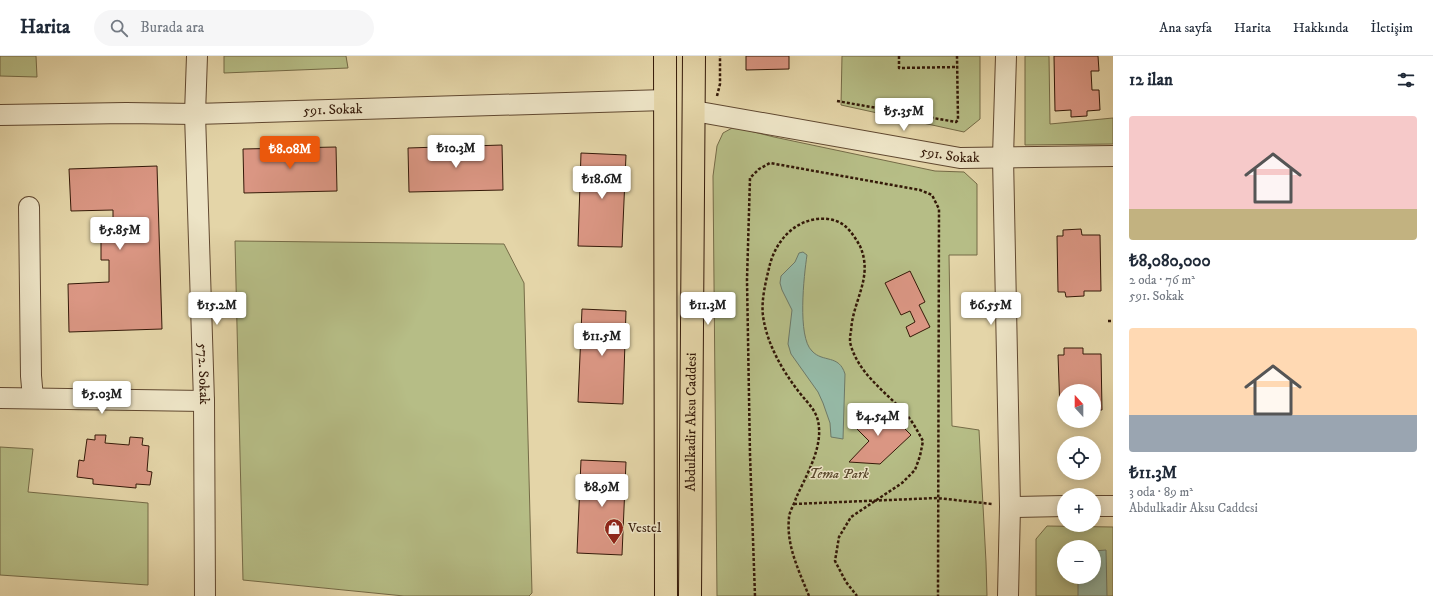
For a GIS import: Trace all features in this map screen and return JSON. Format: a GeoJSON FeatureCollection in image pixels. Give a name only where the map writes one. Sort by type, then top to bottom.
{"type":"FeatureCollection","features":[{"type":"Feature","properties":{"kind":"main road","name":"Abdulkadir Aksu Caddesi"},"geometry":{"type":"LineString","coordinates":[[665,56],[666,596]]}},
{"type":"Feature","properties":{"kind":"main road","name":"Abdulkadir Aksu Caddesi"},"geometry":{"type":"LineString","coordinates":[[690,596],[691,280],[694,56]]}},
{"type":"Feature","properties":{"kind":"street","name":"572. Sokak"},"geometry":{"type":"LineString","coordinates":[[197,56],[195,114],[204,401],[206,596]]}},
{"type":"Feature","properties":{"kind":"street"},"geometry":{"type":"LineString","coordinates":[[1006,56],[1003,157],[1010,506],[1008,596]]}},
{"type":"Feature","properties":{"kind":"street","name":"591. Sokak"},"geometry":{"type":"LineString","coordinates":[[0,115],[195,114],[665,100]]}},
{"type":"Feature","properties":{"kind":"street","name":"591. Sokak"},"geometry":{"type":"LineString","coordinates":[[694,111],[960,158],[1113,156]]}},
{"type":"Feature","properties":{"kind":"street"},"geometry":{"type":"LineString","coordinates":[[29,207],[31,376],[33,398]]}},
{"type":"Feature","properties":{"kind":"street"},"geometry":{"type":"LineString","coordinates":[[0,398],[204,401]]}},
{"type":"Feature","properties":{"kind":"street"},"geometry":{"type":"LineString","coordinates":[[1010,506],[1057,506]]}},
{"type":"Feature","properties":{"kind":"street"},"geometry":{"type":"LineString","coordinates":[[1101,506],[1113,506]]}},
{"type":"Feature","properties":{"kind":"path"},"geometry":{"type":"LineString","coordinates":[[899,56],[899,68],[958,68]]}},
{"type":"Feature","properties":{"kind":"path"},"geometry":{"type":"LineString","coordinates":[[837,101],[956,122],[958,120],[958,56]]}},
{"type":"Feature","properties":{"kind":"path"},"geometry":{"type":"LineString","coordinates":[[755,596],[750,447],[747,280],[750,178],[758,169],[770,163],[920,190],[932,195],[939,209],[937,498],[938,596]]}},
{"type":"Feature","properties":{"kind":"path"},"geometry":{"type":"LineString","coordinates":[[809,596],[793,555],[788,535],[789,516],[816,451],[819,428],[814,409],[800,393],[783,369],[770,340],[763,316],[764,286],[771,260],[778,244],[789,230],[805,222],[821,218],[833,220],[845,226],[856,240],[863,254],[865,275],[851,322],[850,342],[858,361],[872,379],[907,415],[923,441],[915,470],[902,482],[851,517],[839,537],[835,561],[846,582],[857,596]]}},
{"type":"Feature","properties":{"kind":"path"},"geometry":{"type":"LineString","coordinates":[[1108,321],[1113,321]]}},
{"type":"Feature","properties":{"kind":"path"},"geometry":{"type":"LineString","coordinates":[[794,504],[873,502],[937,498],[1010,506]]}},
{"type":"Feature","properties":{"kind":"green space"},"geometry":{"type":"Polygon","coordinates":[[[0,56],[36,56],[37,77],[0,76],[0,56]]]}},
{"type":"Feature","properties":{"kind":"green space"},"geometry":{"type":"Polygon","coordinates":[[[224,56],[346,56],[348,68],[224,73],[224,56]]]}},
{"type":"Feature","properties":{"kind":"green space"},"geometry":{"type":"Polygon","coordinates":[[[842,56],[980,56],[980,119],[964,132],[841,105],[842,56]]]}},
{"type":"Feature","properties":{"kind":"green space"},"geometry":{"type":"Polygon","coordinates":[[[1025,56],[1049,56],[1050,124],[1113,118],[1113,144],[1025,145],[1025,56]]]}},
{"type":"Feature","properties":{"kind":"green space","name":"Tema Park"},"geometry":{"type":"Polygon","coordinates":[[[734,127],[774,137],[935,171],[964,172],[977,184],[977,255],[949,255],[952,426],[979,430],[987,596],[717,596],[713,176],[717,146],[723,133],[734,127]]]}},
{"type":"Feature","properties":{"kind":"green space"},"geometry":{"type":"Polygon","coordinates":[[[235,241],[504,244],[524,283],[532,593],[529,596],[404,596],[243,580],[235,241]]]}},
{"type":"Feature","properties":{"kind":"green space"},"geometry":{"type":"Polygon","coordinates":[[[0,447],[33,449],[28,492],[148,503],[148,585],[0,575],[0,447]]]}},
{"type":"Feature","properties":{"kind":"green space"},"geometry":{"type":"Polygon","coordinates":[[[1047,526],[1057,526],[1057,532],[1101,532],[1101,527],[1113,527],[1113,596],[1036,596],[1036,539],[1047,526]]]}},
{"type":"Feature","properties":{"kind":"shaded area"},"geometry":{"type":"Polygon","coordinates":[[[803,252],[807,255],[804,276],[804,333],[807,344],[816,355],[835,361],[839,364],[845,374],[843,439],[831,437],[830,423],[818,392],[791,354],[788,344],[792,310],[782,290],[780,283],[781,276],[795,262],[799,253],[803,252]]]}},
{"type":"Feature","properties":{"kind":"shaded area"},"geometry":{"type":"Polygon","coordinates":[[[1101,550],[1106,550],[1107,596],[1078,596],[1078,584],[1101,584],[1101,550]]]}},
{"type":"Feature","properties":{"kind":"building"},"geometry":{"type":"Polygon","coordinates":[[[746,56],[789,56],[789,69],[746,70],[746,56]]]}},
{"type":"Feature","properties":{"kind":"building"},"geometry":{"type":"Polygon","coordinates":[[[1054,56],[1098,56],[1099,71],[1091,71],[1092,90],[1099,90],[1100,110],[1087,111],[1087,116],[1071,117],[1071,110],[1055,111],[1054,56]]]}},
{"type":"Feature","properties":{"kind":"building"},"geometry":{"type":"Polygon","coordinates":[[[502,145],[503,190],[409,192],[408,148],[502,145]]]}},
{"type":"Feature","properties":{"kind":"building"},"geometry":{"type":"Polygon","coordinates":[[[336,147],[337,191],[244,193],[243,149],[336,147]]]}},
{"type":"Feature","properties":{"kind":"building"},"geometry":{"type":"Polygon","coordinates":[[[581,153],[626,155],[622,247],[578,246],[581,153]]]}},
{"type":"Feature","properties":{"kind":"building"},"geometry":{"type":"Polygon","coordinates":[[[157,166],[162,329],[69,332],[68,284],[109,282],[109,260],[101,260],[101,239],[113,239],[113,210],[71,211],[69,169],[157,166]]]}},
{"type":"Feature","properties":{"kind":"building"},"geometry":{"type":"Polygon","coordinates":[[[1081,229],[1082,235],[1100,235],[1101,291],[1084,291],[1084,296],[1066,297],[1065,292],[1058,292],[1057,236],[1063,236],[1063,230],[1081,229]]]}},
{"type":"Feature","properties":{"kind":"building"},"geometry":{"type":"Polygon","coordinates":[[[910,271],[925,302],[919,305],[930,327],[910,337],[906,327],[915,322],[910,311],[901,315],[885,283],[910,271]]]}},
{"type":"Feature","properties":{"kind":"building"},"geometry":{"type":"Polygon","coordinates":[[[582,309],[626,311],[623,404],[578,402],[582,309]]]}},
{"type":"Feature","properties":{"kind":"building"},"geometry":{"type":"Polygon","coordinates":[[[1064,348],[1083,348],[1083,354],[1101,354],[1102,410],[1101,384],[1059,384],[1058,355],[1064,355],[1064,348]]]}},
{"type":"Feature","properties":{"kind":"building"},"geometry":{"type":"Polygon","coordinates":[[[872,405],[887,424],[895,419],[911,435],[880,464],[849,462],[869,441],[851,423],[872,405]]]}},
{"type":"Feature","properties":{"kind":"building"},"geometry":{"type":"Polygon","coordinates":[[[95,435],[106,435],[105,443],[129,445],[130,437],[143,438],[142,445],[149,446],[147,471],[152,472],[150,485],[136,484],[136,488],[93,484],[93,479],[77,477],[79,460],[84,461],[87,439],[95,440],[95,435]]]}},
{"type":"Feature","properties":{"kind":"building"},"geometry":{"type":"Polygon","coordinates":[[[581,460],[626,462],[622,555],[577,553],[581,460]]]}},
{"type":"Feature","properties":{"kind":"place","name":"Vestel"},"geometry":{"type":"Point","coordinates":[614,545]}}]}
